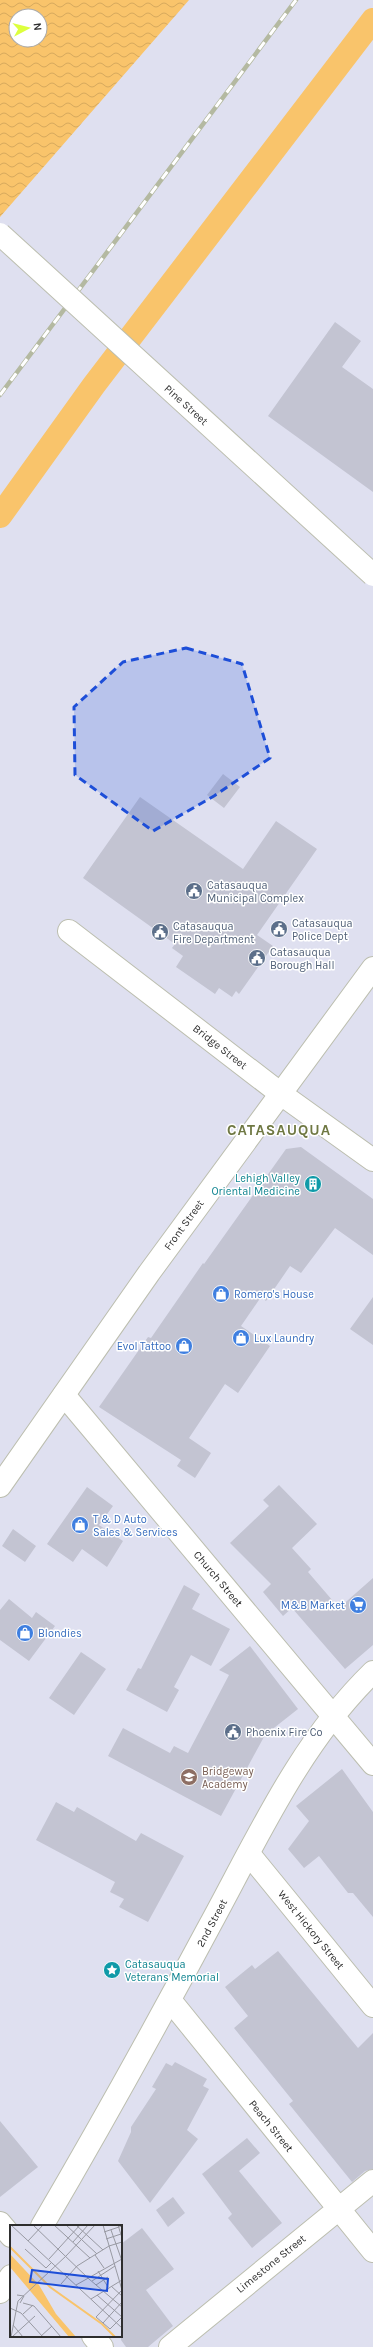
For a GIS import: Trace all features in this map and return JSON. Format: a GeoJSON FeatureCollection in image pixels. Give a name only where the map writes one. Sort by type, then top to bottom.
{"type":"FeatureCollection","features":[{"type":"Feature","properties":{"kind":"main road","name":"Pine Street"},"geometry":{"type":"LineString","coordinates":[[0,234],[373,575]]}},
{"type":"Feature","properties":{"kind":"main road","name":"Bridge Street"},"geometry":{"type":"LineString","coordinates":[[69,931],[281,1094],[373,1160]]}},
{"type":"Feature","properties":{"kind":"main road","name":"Front Street"},"geometry":{"type":"LineString","coordinates":[[0,1486],[149,1273],[373,968]]}},
{"type":"Feature","properties":{"kind":"main road","name":"Church Street"},"geometry":{"type":"LineString","coordinates":[[64,1395],[373,1764]]}},
{"type":"Feature","properties":{"kind":"main road","name":"2nd Street"},"geometry":{"type":"LineString","coordinates":[[43,2225],[170,2000],[296,1766],[333,1715],[373,1672]]}},
{"type":"Feature","properties":{"kind":"main road","name":"West Hickory Street"},"geometry":{"type":"LineString","coordinates":[[249,1854],[373,2006]]}},
{"type":"Feature","properties":{"kind":"main road","name":"Peach Street"},"geometry":{"type":"LineString","coordinates":[[170,2000],[373,2251]]}},
{"type":"Feature","properties":{"kind":"main road","name":"Limestone Street"},"geometry":{"type":"LineString","coordinates":[[170,2347],[373,2181]]}},
{"type":"Feature","properties":{"kind":"main road"},"geometry":{"type":"LineString","coordinates":[[0,2223],[10,2235]]}},
{"type":"Feature","properties":{"kind":"main road"},"geometry":{"type":"LineString","coordinates":[[0,2292],[10,2277]]}},
{"type":"Feature","properties":{"kind":"main road"},"geometry":{"type":"LineString","coordinates":[[94,2337],[102,2347]]}},
{"type":"Feature","properties":{"kind":"highlighted area"},"geometry":{"type":"Polygon","coordinates":[[[186,648],[242,664],[270,758],[214,796],[153,831],[75,775],[74,707],[123,662],[186,648]]]}},
{"type":"Feature","properties":{"kind":"water"},"geometry":{"type":"Polygon","coordinates":[[[0,0],[189,0],[0,217],[0,0]]]}},
{"type":"Feature","properties":{"kind":"building"},"geometry":{"type":"Polygon","coordinates":[[[335,322],[361,341],[342,367],[373,389],[373,492],[268,416],[335,322]]]}},
{"type":"Feature","properties":{"kind":"building"},"geometry":{"type":"Polygon","coordinates":[[[223,774],[240,787],[224,808],[207,795],[223,774]]]}},
{"type":"Feature","properties":{"kind":"building","name":"Catasauqua Municipal Complex"},"geometry":{"type":"Polygon","coordinates":[[[140,797],[243,869],[276,821],[317,849],[257,935],[273,946],[239,994],[236,991],[232,997],[219,988],[215,994],[176,967],[183,956],[172,948],[175,944],[83,878],[140,797]]]}},
{"type":"Feature","properties":{"kind":"building"},"geometry":{"type":"Polygon","coordinates":[[[301,1147],[373,1199],[373,1255],[335,1228],[301,1273],[290,1266],[266,1301],[261,1297],[241,1326],[270,1346],[238,1393],[225,1384],[189,1438],[211,1453],[195,1478],[177,1466],[181,1460],[99,1407],[148,1337],[151,1338],[203,1263],[204,1264],[286,1149],[301,1147]]]}},
{"type":"Feature","properties":{"kind":"building"},"geometry":{"type":"Polygon","coordinates":[[[373,1297],[373,1345],[350,1329],[373,1297]]]}},
{"type":"Feature","properties":{"kind":"building"},"geometry":{"type":"Polygon","coordinates":[[[279,1485],[317,1524],[292,1548],[311,1569],[308,1572],[339,1608],[373,1578],[373,1645],[345,1669],[292,1608],[283,1616],[263,1592],[271,1584],[230,1543],[269,1506],[263,1500],[279,1485]]]}},
{"type":"Feature","properties":{"kind":"building","name":"T & D Auto Sales & Services"},"geometry":{"type":"Polygon","coordinates":[[[87,1487],[113,1506],[99,1525],[123,1541],[107,1567],[82,1549],[73,1562],[47,1544],[87,1487]]]}},
{"type":"Feature","properties":{"kind":"building"},"geometry":{"type":"Polygon","coordinates":[[[13,1529],[36,1546],[25,1562],[2,1546],[13,1529]]]}},
{"type":"Feature","properties":{"kind":"building"},"geometry":{"type":"Polygon","coordinates":[[[184,1585],[200,1594],[192,1609],[230,1629],[211,1666],[191,1655],[174,1687],[179,1690],[167,1712],[126,1690],[138,1668],[141,1669],[184,1585]]]}},
{"type":"Feature","properties":{"kind":"building","name":"Blondies"},"geometry":{"type":"Polygon","coordinates":[[[9,1599],[32,1618],[36,1612],[55,1626],[29,1661],[0,1640],[0,1610],[9,1599]]]}},
{"type":"Feature","properties":{"kind":"building"},"geometry":{"type":"Polygon","coordinates":[[[250,1646],[298,1709],[265,1735],[221,1816],[108,1756],[123,1728],[170,1753],[174,1746],[188,1753],[229,1675],[219,1670],[250,1646]]]}},
{"type":"Feature","properties":{"kind":"building"},"geometry":{"type":"Polygon","coordinates":[[[81,1652],[106,1669],[74,1715],[49,1698],[81,1652]]]}},
{"type":"Feature","properties":{"kind":"building"},"geometry":{"type":"Polygon","coordinates":[[[342,1769],[373,1812],[373,1917],[353,1893],[348,1893],[319,1856],[304,1868],[288,1849],[309,1821],[296,1806],[342,1769]]]}},
{"type":"Feature","properties":{"kind":"building"},"geometry":{"type":"Polygon","coordinates":[[[56,1802],[74,1812],[77,1807],[136,1841],[141,1833],[184,1856],[148,1922],[119,1907],[124,1899],[110,1892],[115,1882],[36,1840],[56,1802]]]}},
{"type":"Feature","properties":{"kind":"building"},"geometry":{"type":"Polygon","coordinates":[[[278,1951],[358,2048],[373,2033],[373,2169],[365,2171],[352,2182],[289,2104],[293,2101],[234,2028],[248,2016],[225,1987],[252,1965],[255,1969],[278,1951]]]}},
{"type":"Feature","properties":{"kind":"building"},"geometry":{"type":"Polygon","coordinates":[[[175,2062],[207,2079],[203,2086],[209,2089],[187,2130],[198,2139],[150,2203],[118,2161],[131,2132],[131,2127],[156,2089],[152,2087],[166,2063],[172,2066],[175,2062]]]}},
{"type":"Feature","properties":{"kind":"building"},"geometry":{"type":"Polygon","coordinates":[[[0,2121],[38,2167],[0,2197],[0,2121]]]}},
{"type":"Feature","properties":{"kind":"building"},"geometry":{"type":"Polygon","coordinates":[[[247,2138],[260,2153],[239,2171],[282,2223],[252,2248],[228,2218],[232,2214],[202,2174],[247,2138]]]}},
{"type":"Feature","properties":{"kind":"building"},"geometry":{"type":"Polygon","coordinates":[[[173,2197],[185,2213],[168,2227],[156,2210],[173,2197]]]}},
{"type":"Feature","properties":{"kind":"building"},"geometry":{"type":"Polygon","coordinates":[[[142,2228],[174,2269],[146,2290],[173,2326],[148,2347],[126,2347],[121,2340],[122,2243],[142,2228]]]}},
{"type":"Feature","properties":{"kind":"waterway"},"geometry":{"type":"LineString","coordinates":[[0,516],[94,385],[373,20]]}},
{"type":"Feature","properties":{"kind":"railway"},"geometry":{"type":"LineString","coordinates":[[0,395],[296,0]]}},
{"type":"Feature","properties":{"kind":"place","name":"Catasauqua Municipal Complex"},"geometry":{"type":"Point","coordinates":[194,891]}},
{"type":"Feature","properties":{"kind":"place","name":"Catasauqua Police Dept"},"geometry":{"type":"Point","coordinates":[279,929]}},
{"type":"Feature","properties":{"kind":"place","name":"Catasauqua Fire Department"},"geometry":{"type":"Point","coordinates":[160,932]}},
{"type":"Feature","properties":{"kind":"place","name":"Catasauqua Borough Hall"},"geometry":{"type":"Point","coordinates":[257,958]}},
{"type":"Feature","properties":{"kind":"place","name":"Lehigh Valley Oriental Medicine"},"geometry":{"type":"Point","coordinates":[313,1184]}},
{"type":"Feature","properties":{"kind":"place","name":"Romero's House"},"geometry":{"type":"Point","coordinates":[221,1294]}},
{"type":"Feature","properties":{"kind":"place","name":"Lux Laundry"},"geometry":{"type":"Point","coordinates":[241,1338]}},
{"type":"Feature","properties":{"kind":"place","name":"Evol Tattoo"},"geometry":{"type":"Point","coordinates":[184,1346]}},
{"type":"Feature","properties":{"kind":"place","name":"T & D Auto Sales & Services"},"geometry":{"type":"Point","coordinates":[80,1525]}},
{"type":"Feature","properties":{"kind":"place","name":"M&B Market"},"geometry":{"type":"Point","coordinates":[358,1605]}},
{"type":"Feature","properties":{"kind":"place","name":"Blondies"},"geometry":{"type":"Point","coordinates":[25,1633]}},
{"type":"Feature","properties":{"kind":"place","name":"Phoenix Fire Co"},"geometry":{"type":"Point","coordinates":[233,1732]}},
{"type":"Feature","properties":{"kind":"place","name":"Bridgeway Academy"},"geometry":{"type":"Point","coordinates":[189,1777]}},
{"type":"Feature","properties":{"kind":"place","name":"Catasauqua Veterans Memorial"},"geometry":{"type":"Point","coordinates":[112,1970]}},
{"type":"Feature","properties":{"kind":"district","name":"CATASAUQUA"},"geometry":{"type":"Point","coordinates":[279,1130]}}]}
